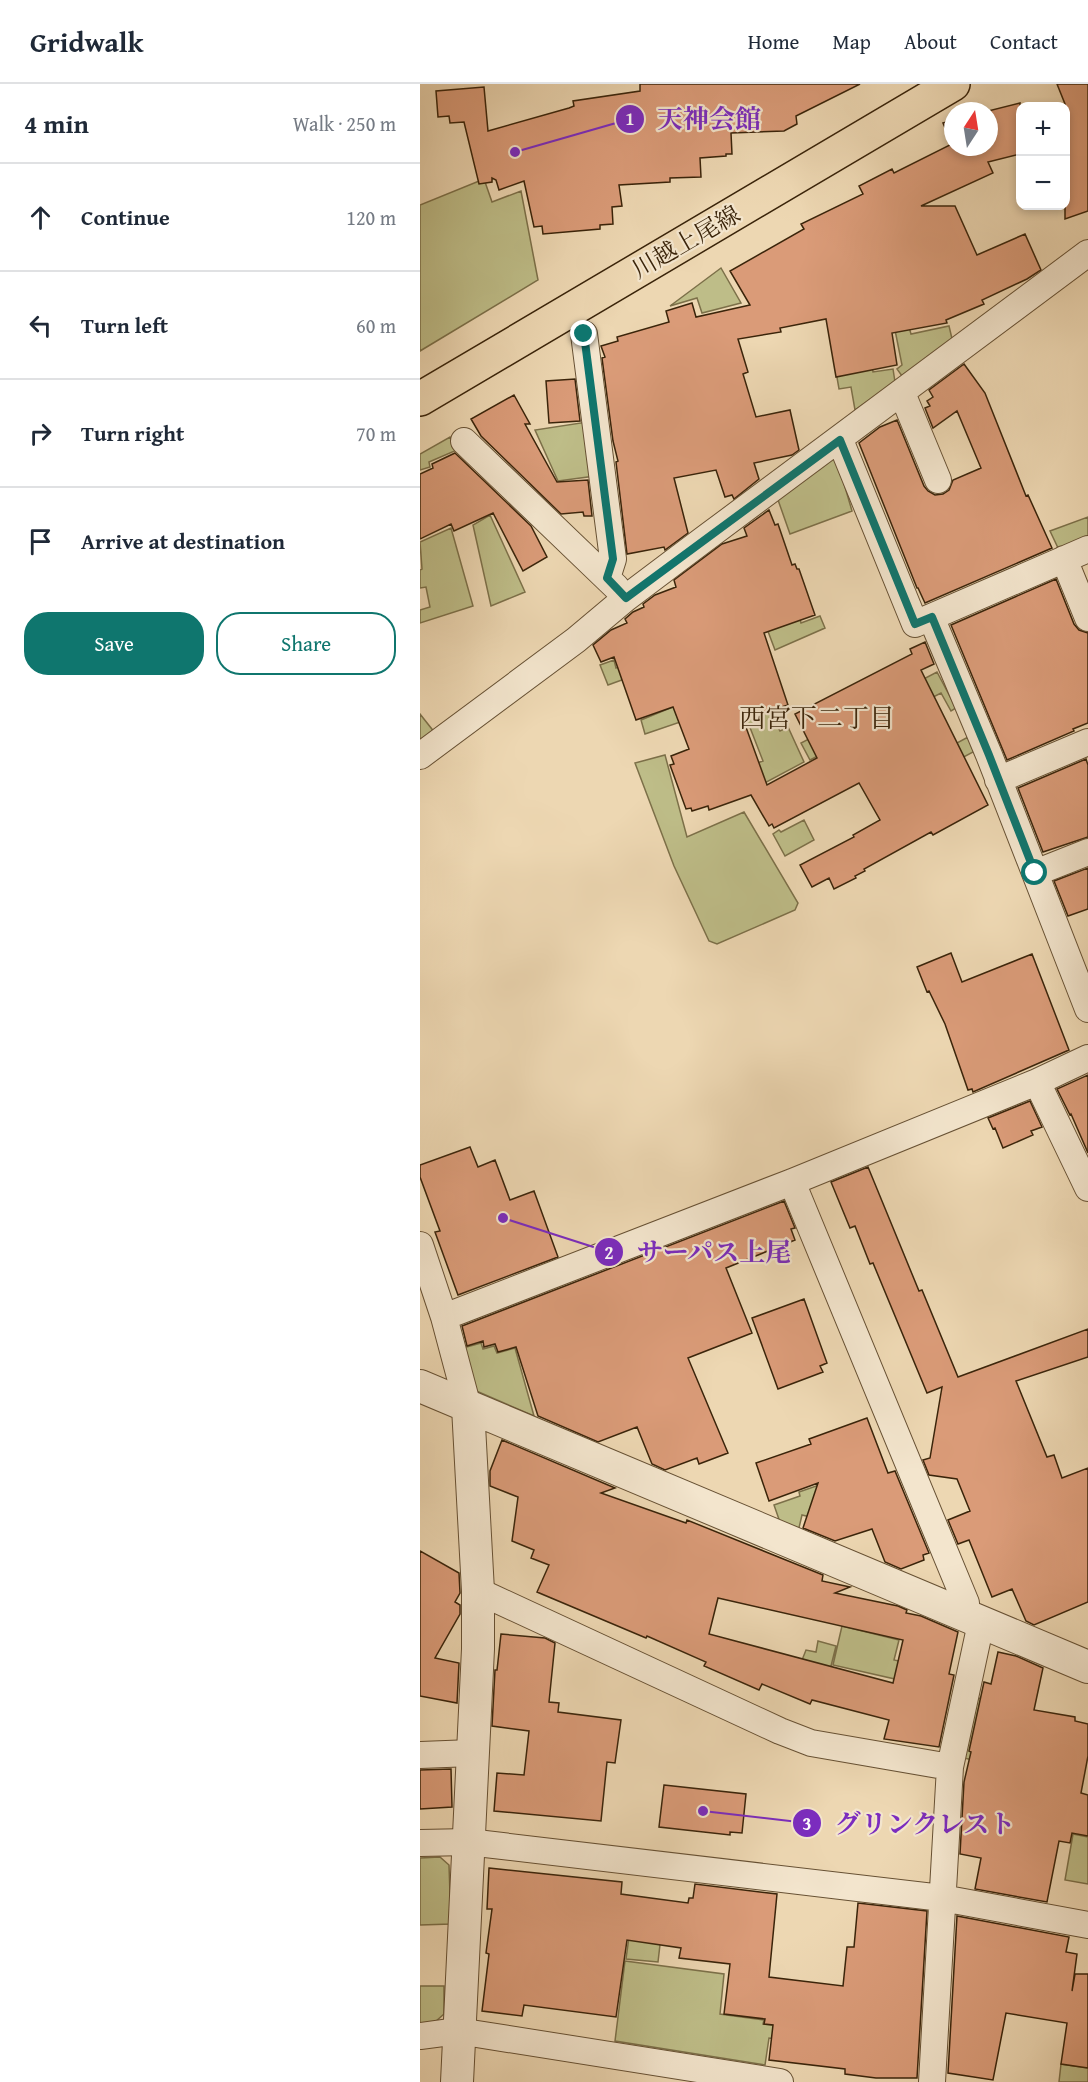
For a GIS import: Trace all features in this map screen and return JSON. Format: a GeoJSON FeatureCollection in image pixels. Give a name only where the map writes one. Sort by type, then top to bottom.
{"type":"FeatureCollection","features":[{"type":"Feature","properties":{"kind":"main road","name":"川越上尾線"},"geometry":{"type":"LineString","coordinates":[[420,399],[953,84]]}},
{"type":"Feature","properties":{"kind":"street"},"geometry":{"type":"LineString","coordinates":[[420,756],[576,640],[626,598],[1088,253]]}},
{"type":"Feature","properties":{"kind":"street"},"geometry":{"type":"LineString","coordinates":[[584,334],[613,559],[607,578]]}},
{"type":"Feature","properties":{"kind":"street"},"geometry":{"type":"LineString","coordinates":[[902,393],[939,480]]}},
{"type":"Feature","properties":{"kind":"street"},"geometry":{"type":"LineString","coordinates":[[840,440],[915,624],[1088,549]]}},
{"type":"Feature","properties":{"kind":"street"},"geometry":{"type":"LineString","coordinates":[[464,441],[626,598]]}},
{"type":"Feature","properties":{"kind":"street"},"geometry":{"type":"LineString","coordinates":[[1064,559],[1088,618]]}},
{"type":"Feature","properties":{"kind":"street"},"geometry":{"type":"LineString","coordinates":[[932,617],[1088,1009]]}},
{"type":"Feature","properties":{"kind":"street"},"geometry":{"type":"LineString","coordinates":[[998,780],[1088,742]]}},
{"type":"Feature","properties":{"kind":"street"},"geometry":{"type":"LineString","coordinates":[[1035,873],[1088,852]]}},
{"type":"Feature","properties":{"kind":"street"},"geometry":{"type":"LineString","coordinates":[[444,1317],[792,1182],[1037,1082],[1088,1058]]}},
{"type":"Feature","properties":{"kind":"street"},"geometry":{"type":"LineString","coordinates":[[1037,1082],[1088,1188]]}},
{"type":"Feature","properties":{"kind":"street"},"geometry":{"type":"LineString","coordinates":[[792,1182],[972,1619],[950,1767],[932,2082]]}},
{"type":"Feature","properties":{"kind":"street"},"geometry":{"type":"LineString","coordinates":[[420,1245],[444,1317],[468,1407],[478,1591],[478,1649],[457,2082]]}},
{"type":"Feature","properties":{"kind":"street"},"geometry":{"type":"LineString","coordinates":[[420,1386],[1088,1667]]}},
{"type":"Feature","properties":{"kind":"street"},"geometry":{"type":"LineString","coordinates":[[478,1591],[780,1731],[812,1743],[950,1767]]}},
{"type":"Feature","properties":{"kind":"street"},"geometry":{"type":"LineString","coordinates":[[420,1755],[472,1753]]}},
{"type":"Feature","properties":{"kind":"street"},"geometry":{"type":"LineString","coordinates":[[420,1843],[468,1842],[942,1898],[1088,1925]]}},
{"type":"Feature","properties":{"kind":"street"},"geometry":{"type":"LineString","coordinates":[[420,2036],[458,2031],[780,2082]]}},
{"type":"Feature","properties":{"kind":"shaded area"},"geometry":{"type":"Polygon","coordinates":[[[484,179],[492,202],[521,191],[538,280],[420,351],[420,205],[484,179]]]}},
{"type":"Feature","properties":{"kind":"shaded area"},"geometry":{"type":"Polygon","coordinates":[[[721,268],[741,303],[702,313],[697,298],[670,306],[721,268]]]}},
{"type":"Feature","properties":{"kind":"shaded area"},"geometry":{"type":"Polygon","coordinates":[[[949,326],[953,343],[902,376],[897,369],[902,365],[895,330],[909,327],[911,334],[949,326]]]}},
{"type":"Feature","properties":{"kind":"shaded area"},"geometry":{"type":"Polygon","coordinates":[[[871,359],[873,372],[893,369],[895,382],[855,410],[851,387],[839,389],[835,366],[871,359]]]}},
{"type":"Feature","properties":{"kind":"shaded area"},"geometry":{"type":"Polygon","coordinates":[[[587,422],[595,476],[558,481],[535,430],[587,422]]]}},
{"type":"Feature","properties":{"kind":"shaded area"},"geometry":{"type":"Polygon","coordinates":[[[450,437],[457,450],[429,462],[430,467],[420,470],[420,454],[450,437]]]}},
{"type":"Feature","properties":{"kind":"shaded area"},"geometry":{"type":"Polygon","coordinates":[[[836,456],[852,511],[790,534],[777,497],[836,456]]]}},
{"type":"Feature","properties":{"kind":"shaded area"},"geometry":{"type":"Polygon","coordinates":[[[490,515],[525,592],[491,606],[473,525],[490,515]]]}},
{"type":"Feature","properties":{"kind":"shaded area"},"geometry":{"type":"Polygon","coordinates":[[[1088,517],[1088,537],[1059,550],[1050,531],[1088,517]]]}},
{"type":"Feature","properties":{"kind":"shaded area"},"geometry":{"type":"Polygon","coordinates":[[[451,528],[473,606],[420,623],[420,610],[430,607],[426,587],[420,588],[420,570],[422,569],[420,542],[451,528]]]}},
{"type":"Feature","properties":{"kind":"shaded area"},"geometry":{"type":"Polygon","coordinates":[[[820,616],[825,628],[775,650],[766,626],[800,619],[801,623],[820,616]]]}},
{"type":"Feature","properties":{"kind":"shaded area"},"geometry":{"type":"Polygon","coordinates":[[[659,652],[663,665],[608,685],[600,665],[614,660],[616,668],[659,652]]]}},
{"type":"Feature","properties":{"kind":"shaded area"},"geometry":{"type":"Polygon","coordinates":[[[937,672],[956,708],[951,711],[941,693],[810,760],[801,743],[937,672]]]}},
{"type":"Feature","properties":{"kind":"shaded area"},"geometry":{"type":"Polygon","coordinates":[[[766,701],[777,719],[774,720],[780,731],[788,727],[804,762],[746,793],[737,770],[763,761],[749,725],[711,738],[766,701]]]}},
{"type":"Feature","properties":{"kind":"shaded area"},"geometry":{"type":"Polygon","coordinates":[[[675,706],[698,716],[645,734],[641,720],[675,706]]]}},
{"type":"Feature","properties":{"kind":"shaded area"},"geometry":{"type":"Polygon","coordinates":[[[420,714],[435,733],[420,745],[420,714]]]}},
{"type":"Feature","properties":{"kind":"shaded area"},"geometry":{"type":"Polygon","coordinates":[[[968,737],[975,751],[924,778],[931,757],[968,737]]]}},
{"type":"Feature","properties":{"kind":"shaded area"},"geometry":{"type":"Polygon","coordinates":[[[665,755],[687,837],[744,812],[798,903],[795,910],[717,944],[709,941],[674,866],[635,763],[665,755]]]}},
{"type":"Feature","properties":{"kind":"shaded area"},"geometry":{"type":"Polygon","coordinates":[[[804,820],[814,840],[785,856],[773,834],[804,820]]]}},
{"type":"Feature","properties":{"kind":"shaded area"},"geometry":{"type":"Polygon","coordinates":[[[481,1343],[483,1349],[494,1346],[497,1353],[515,1348],[534,1416],[474,1390],[463,1348],[481,1343]]]}},
{"type":"Feature","properties":{"kind":"shaded area"},"geometry":{"type":"Polygon","coordinates":[[[819,1485],[818,1519],[802,1515],[798,1532],[782,1528],[774,1505],[800,1496],[799,1492],[819,1485]]]}},
{"type":"Feature","properties":{"kind":"shaded area"},"geometry":{"type":"Polygon","coordinates":[[[842,1626],[899,1640],[894,1660],[899,1661],[895,1679],[833,1665],[842,1626]]]}},
{"type":"Feature","properties":{"kind":"shaded area"},"geometry":{"type":"Polygon","coordinates":[[[818,1641],[836,1646],[828,1678],[800,1665],[806,1650],[816,1652],[818,1641]]]}},
{"type":"Feature","properties":{"kind":"shaded area"},"geometry":{"type":"Polygon","coordinates":[[[978,1698],[985,1699],[998,1766],[964,1758],[978,1698]]]}},
{"type":"Feature","properties":{"kind":"shaded area"},"geometry":{"type":"Polygon","coordinates":[[[1073,1834],[1088,1837],[1088,1884],[1065,1880],[1073,1834]]]}},
{"type":"Feature","properties":{"kind":"shaded area"},"geometry":{"type":"Polygon","coordinates":[[[440,1857],[449,1865],[451,1924],[420,1925],[420,1858],[440,1857]]]}},
{"type":"Feature","properties":{"kind":"shaded area"},"geometry":{"type":"Polygon","coordinates":[[[661,1936],[658,1962],[626,1959],[629,1937],[661,1936]]]}},
{"type":"Feature","properties":{"kind":"shaded area"},"geometry":{"type":"Polygon","coordinates":[[[625,1961],[724,1974],[720,2014],[764,2020],[763,2024],[772,2025],[773,2020],[784,2040],[769,2038],[765,2065],[615,2041],[625,1961]]]}},
{"type":"Feature","properties":{"kind":"shaded area"},"geometry":{"type":"Polygon","coordinates":[[[420,1986],[444,1986],[444,2014],[435,2022],[420,2024],[420,1986]]]}},
{"type":"Feature","properties":{"kind":"shaded area"},"geometry":{"type":"Polygon","coordinates":[[[1061,2064],[1088,2068],[1088,2082],[1059,2082],[1061,2064]]]}},
{"type":"Feature","properties":{"kind":"building"},"geometry":{"type":"Polygon","coordinates":[[[640,84],[860,84],[796,116],[797,124],[784,131],[731,133],[732,154],[700,158],[701,177],[670,178],[670,182],[619,185],[622,206],[612,207],[613,224],[600,225],[600,229],[543,234],[542,226],[534,227],[524,181],[499,190],[496,180],[492,178],[492,182],[479,184],[464,122],[450,123],[449,116],[438,117],[436,91],[484,87],[488,131],[569,108],[574,106],[573,101],[640,91],[640,84]]]}},
{"type":"Feature","properties":{"kind":"building"},"geometry":{"type":"Polygon","coordinates":[[[1057,84],[1088,84],[1088,211],[1065,219],[1065,210],[1070,210],[1070,102],[1064,102],[1057,84]]]}},
{"type":"Feature","properties":{"kind":"building"},"geometry":{"type":"Polygon","coordinates":[[[1016,104],[1016,155],[988,162],[993,173],[921,206],[955,206],[977,255],[1025,234],[1041,270],[982,300],[984,304],[946,320],[947,323],[892,333],[897,365],[836,377],[826,319],[780,328],[781,332],[738,339],[748,372],[743,374],[756,417],[790,410],[799,450],[792,455],[754,463],[759,479],[734,499],[732,495],[725,497],[716,470],[674,478],[688,533],[665,550],[664,547],[627,554],[616,462],[618,461],[613,441],[602,358],[605,357],[601,346],[618,341],[617,337],[669,322],[666,311],[692,303],[696,317],[750,305],[730,271],[804,229],[801,224],[863,194],[859,186],[892,169],[894,173],[944,148],[944,156],[998,156],[998,108],[1016,104]]]}},
{"type":"Feature","properties":{"kind":"building"},"geometry":{"type":"Polygon","coordinates":[[[964,364],[985,393],[1026,496],[1028,495],[1052,548],[925,603],[859,443],[880,427],[897,420],[924,486],[935,495],[949,490],[953,480],[981,468],[957,411],[933,428],[925,408],[930,406],[927,401],[933,397],[929,390],[964,364]]]}},
{"type":"Feature","properties":{"kind":"building"},"geometry":{"type":"Polygon","coordinates":[[[575,379],[580,421],[549,423],[546,381],[575,379]]]}},
{"type":"Feature","properties":{"kind":"building"},"geometry":{"type":"Polygon","coordinates":[[[514,395],[530,424],[525,424],[557,482],[588,480],[592,516],[584,516],[583,512],[561,514],[481,436],[471,419],[514,395]]]}},
{"type":"Feature","properties":{"kind":"building"},"geometry":{"type":"Polygon","coordinates":[[[455,453],[531,526],[547,557],[523,571],[493,513],[454,531],[451,524],[420,539],[420,474],[433,468],[432,464],[455,453]]]}},
{"type":"Feature","properties":{"kind":"building"},"geometry":{"type":"Polygon","coordinates":[[[769,510],[775,525],[778,524],[792,565],[795,564],[799,569],[815,615],[764,633],[788,705],[743,719],[767,785],[817,758],[795,714],[912,654],[910,649],[925,642],[934,664],[921,670],[988,805],[933,835],[931,832],[864,869],[865,871],[855,876],[856,878],[834,889],[829,878],[812,887],[800,865],[854,837],[853,835],[880,820],[859,783],[774,828],[772,824],[769,826],[751,795],[709,810],[708,806],[692,811],[691,808],[686,809],[670,765],[674,764],[671,756],[689,749],[673,707],[636,720],[614,657],[601,662],[593,645],[611,630],[627,623],[625,619],[644,607],[643,604],[655,595],[676,587],[674,580],[722,544],[747,536],[744,528],[769,510]]]}},
{"type":"Feature","properties":{"kind":"building"},"geometry":{"type":"Polygon","coordinates":[[[1056,579],[1074,624],[1079,630],[1088,633],[1088,723],[1007,760],[951,625],[1056,579]]]}},
{"type":"Feature","properties":{"kind":"building"},"geometry":{"type":"Polygon","coordinates":[[[1086,759],[1088,765],[1088,837],[1043,852],[1018,788],[1086,759]]]}},
{"type":"Feature","properties":{"kind":"building"},"geometry":{"type":"Polygon","coordinates":[[[1088,868],[1088,909],[1068,916],[1054,881],[1088,868]]]}},
{"type":"Feature","properties":{"kind":"building"},"geometry":{"type":"Polygon","coordinates":[[[951,953],[962,982],[1032,954],[1069,1050],[973,1092],[972,1089],[968,1090],[945,1024],[929,991],[927,992],[917,967],[951,953]]]}},
{"type":"Feature","properties":{"kind":"building"},"geometry":{"type":"Polygon","coordinates":[[[1088,1075],[1088,1153],[1057,1089],[1088,1075]]]}},
{"type":"Feature","properties":{"kind":"building"},"geometry":{"type":"Polygon","coordinates":[[[1030,1101],[1042,1127],[1031,1131],[1033,1135],[1003,1148],[988,1118],[1030,1101]]]}},
{"type":"Feature","properties":{"kind":"building"},"geometry":{"type":"Polygon","coordinates":[[[470,1147],[478,1167],[495,1160],[510,1200],[534,1191],[558,1257],[458,1295],[435,1232],[440,1231],[420,1177],[420,1165],[470,1147]]]}},
{"type":"Feature","properties":{"kind":"building"},"geometry":{"type":"Polygon","coordinates":[[[868,1167],[919,1291],[922,1290],[958,1377],[1088,1329],[1088,1357],[1016,1381],[1047,1457],[1054,1455],[1062,1478],[1088,1468],[1088,1602],[1034,1625],[1026,1621],[1012,1589],[992,1597],[969,1540],[958,1544],[948,1520],[970,1511],[957,1479],[929,1475],[923,1460],[930,1458],[942,1387],[927,1393],[873,1263],[870,1264],[855,1226],[850,1228],[831,1182],[868,1167]]]}},
{"type":"Feature","properties":{"kind":"building"},"geometry":{"type":"Polygon","coordinates":[[[784,1201],[795,1228],[791,1229],[795,1240],[726,1268],[752,1333],[688,1358],[728,1453],[699,1464],[697,1458],[665,1470],[652,1464],[637,1427],[598,1442],[538,1416],[516,1347],[498,1352],[495,1344],[484,1347],[483,1341],[467,1346],[462,1326],[784,1201]]]}},
{"type":"Feature","properties":{"kind":"building"},"geometry":{"type":"Polygon","coordinates":[[[804,1299],[827,1363],[820,1366],[823,1372],[778,1389],[752,1318],[804,1299]]]}},
{"type":"Feature","properties":{"kind":"building"},"geometry":{"type":"Polygon","coordinates":[[[867,1418],[888,1473],[895,1471],[929,1553],[923,1555],[924,1560],[901,1569],[885,1562],[872,1529],[835,1541],[803,1528],[818,1483],[769,1501],[756,1463],[811,1444],[809,1439],[867,1418]]]}},
{"type":"Feature","properties":{"kind":"building"},"geometry":{"type":"Polygon","coordinates":[[[502,1440],[615,1488],[601,1493],[686,1523],[687,1520],[823,1575],[822,1581],[850,1587],[835,1593],[898,1606],[907,1610],[906,1613],[921,1616],[958,1632],[949,1674],[954,1675],[939,1747],[884,1739],[889,1720],[812,1700],[810,1704],[762,1684],[759,1690],[704,1666],[706,1662],[537,1592],[549,1565],[531,1558],[534,1550],[512,1541],[518,1497],[490,1486],[490,1471],[502,1440]],[[718,1598],[709,1634],[893,1683],[903,1640],[718,1598]]]}},
{"type":"Feature","properties":{"kind":"building"},"geometry":{"type":"Polygon","coordinates":[[[420,1551],[459,1573],[460,1593],[455,1602],[460,1605],[460,1614],[435,1658],[459,1663],[457,1703],[420,1696],[420,1551]]]}},
{"type":"Feature","properties":{"kind":"building"},"geometry":{"type":"Polygon","coordinates":[[[501,1634],[545,1638],[555,1643],[549,1702],[559,1703],[558,1712],[621,1720],[615,1763],[607,1762],[601,1821],[494,1811],[497,1773],[524,1775],[529,1731],[492,1726],[495,1670],[497,1670],[501,1634]]]}},
{"type":"Feature","properties":{"kind":"building"},"geometry":{"type":"Polygon","coordinates":[[[998,1652],[1016,1656],[1043,1668],[1034,1710],[1075,1717],[1075,1721],[1088,1724],[1088,1756],[1081,1793],[1088,1795],[1088,1836],[1072,1833],[1070,1843],[1059,1841],[1047,1902],[975,1889],[981,1858],[960,1854],[964,1782],[971,1752],[969,1751],[984,1682],[991,1684],[998,1652]]]}},
{"type":"Feature","properties":{"kind":"building"},"geometry":{"type":"Polygon","coordinates":[[[451,1769],[452,1807],[420,1809],[420,1770],[451,1769]]]}},
{"type":"Feature","properties":{"kind":"building"},"geometry":{"type":"Polygon","coordinates":[[[664,1785],[746,1794],[742,1833],[730,1832],[730,1835],[659,1827],[664,1785]]]}},
{"type":"Feature","properties":{"kind":"building"},"geometry":{"type":"Polygon","coordinates":[[[489,1868],[622,1882],[621,1894],[688,1903],[689,1898],[693,1898],[695,1884],[777,1894],[769,1977],[843,1986],[847,1947],[854,1947],[858,1903],[927,1911],[917,2078],[876,2078],[845,2074],[845,2069],[769,2060],[773,2025],[764,2024],[765,2019],[724,2014],[730,1964],[679,1958],[681,1948],[627,1940],[616,2017],[524,2005],[522,2016],[482,2011],[492,1909],[487,1909],[489,1868]]]}},
{"type":"Feature","properties":{"kind":"building"},"geometry":{"type":"Polygon","coordinates":[[[957,1916],[1069,1937],[1066,1952],[1077,1954],[1072,1991],[1075,1974],[1088,1974],[1088,2068],[1061,2064],[1067,2023],[1006,2013],[993,2080],[948,2073],[957,1916]]]}},
{"type":"Feature","properties":{"kind":"place","name":"天神会館"},"geometry":{"type":"Point","coordinates":[515,152]}},
{"type":"Feature","properties":{"kind":"place","name":"サーパス上尾"},"geometry":{"type":"Point","coordinates":[503,1218]}},
{"type":"Feature","properties":{"kind":"place","name":"グリンクレスト"},"geometry":{"type":"Point","coordinates":[703,1811]}},
{"type":"Feature","properties":{"kind":"district","name":"西宮下二丁目"},"geometry":{"type":"Point","coordinates":[817,718]}},
{"type":"Feature","properties":{"kind":"route"},"geometry":{"type":"LineString","coordinates":[[584,334],[613,559],[607,578],[626,598],[840,440],[915,624],[932,617],[1035,873]]}}]}
